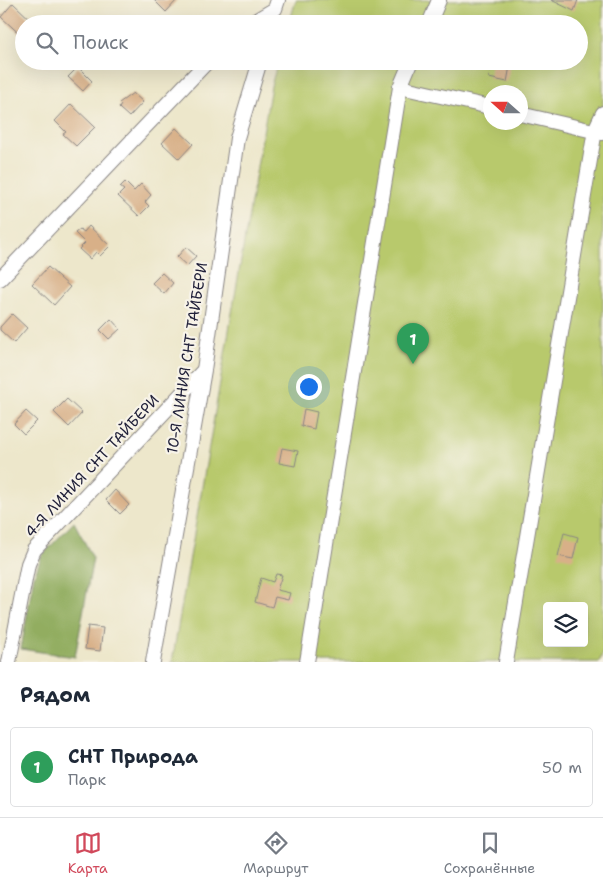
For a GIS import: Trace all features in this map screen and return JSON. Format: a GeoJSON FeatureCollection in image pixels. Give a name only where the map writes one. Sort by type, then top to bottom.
{"type":"FeatureCollection","features":[{"type":"Feature","properties":{"kind":"street"},"geometry":{"type":"LineString","coordinates":[[432,15],[440,0]]}},
{"type":"Feature","properties":{"kind":"street"},"geometry":{"type":"LineString","coordinates":[[262,15],[277,4]]}},
{"type":"Feature","properties":{"kind":"street"},"geometry":{"type":"LineString","coordinates":[[0,279],[199,70]]}},
{"type":"Feature","properties":{"kind":"street","name":"10-Я ЛИНИЯ СНТ ТАЙБЕРИ"},"geometry":{"type":"LineString","coordinates":[[153,662],[204,370],[237,138],[257,70]]}},
{"type":"Feature","properties":{"kind":"street"},"geometry":{"type":"LineString","coordinates":[[307,662],[400,87],[407,70]]}},
{"type":"Feature","properties":{"kind":"street"},"geometry":{"type":"LineString","coordinates":[[400,87],[483,105]]}},
{"type":"Feature","properties":{"kind":"street"},"geometry":{"type":"LineString","coordinates":[[506,662],[603,113]]}},
{"type":"Feature","properties":{"kind":"street"},"geometry":{"type":"LineString","coordinates":[[528,116],[599,132]]}},
{"type":"Feature","properties":{"kind":"street","name":"4-Я ЛИНИЯ СНТ ТАЙБЕРИ"},"geometry":{"type":"LineString","coordinates":[[9,662],[28,564],[34,550],[204,370]]}},
{"type":"Feature","properties":{"kind":"green space"},"geometry":{"type":"Polygon","coordinates":[[[296,0],[603,0],[603,653],[599,662],[172,662],[271,86],[275,70],[588,70],[588,15],[292,15],[296,0]]]}},
{"type":"Feature","properties":{"kind":"green space"},"geometry":{"type":"Polygon","coordinates":[[[74,522],[93,558],[75,657],[21,649],[34,576],[42,555],[74,522]]]}},
{"type":"Feature","properties":{"kind":"building"},"geometry":{"type":"Polygon","coordinates":[[[154,0],[177,0],[166,12],[154,0]]]}},
{"type":"Feature","properties":{"kind":"building"},"geometry":{"type":"Polygon","coordinates":[[[551,0],[578,0],[574,11],[551,0]]]}},
{"type":"Feature","properties":{"kind":"building"},"geometry":{"type":"Polygon","coordinates":[[[13,3],[26,15],[15,15],[15,30],[1,17],[13,3]]]}},
{"type":"Feature","properties":{"kind":"building"},"geometry":{"type":"Polygon","coordinates":[[[75,70],[81,70],[92,81],[83,91],[68,77],[75,70]]]}},
{"type":"Feature","properties":{"kind":"building"},"geometry":{"type":"Polygon","coordinates":[[[490,70],[509,70],[507,82],[489,78],[490,70]]]}},
{"type":"Feature","properties":{"kind":"building"},"geometry":{"type":"Polygon","coordinates":[[[133,93],[143,102],[129,117],[119,108],[121,105],[119,103],[133,93]]]}},
{"type":"Feature","properties":{"kind":"building"},"geometry":{"type":"Polygon","coordinates":[[[71,104],[95,127],[76,146],[63,134],[66,132],[55,121],[71,104]]]}},
{"type":"Feature","properties":{"kind":"building"},"geometry":{"type":"Polygon","coordinates":[[[176,128],[193,144],[179,159],[162,143],[176,128]]]}},
{"type":"Feature","properties":{"kind":"building"},"geometry":{"type":"Polygon","coordinates":[[[125,182],[134,191],[141,184],[151,195],[145,202],[149,206],[139,216],[118,196],[124,190],[120,187],[125,182]]]}},
{"type":"Feature","properties":{"kind":"building"},"geometry":{"type":"Polygon","coordinates":[[[89,226],[110,246],[100,256],[96,252],[90,259],[79,249],[85,243],[75,233],[80,229],[84,232],[89,226]]]}},
{"type":"Feature","properties":{"kind":"building"},"geometry":{"type":"Polygon","coordinates":[[[186,247],[196,256],[187,266],[177,257],[186,247]]]}},
{"type":"Feature","properties":{"kind":"building"},"geometry":{"type":"Polygon","coordinates":[[[48,267],[70,287],[54,305],[32,284],[48,267]]]}},
{"type":"Feature","properties":{"kind":"building"},"geometry":{"type":"Polygon","coordinates":[[[162,273],[173,283],[164,294],[152,283],[162,273]]]}},
{"type":"Feature","properties":{"kind":"building"},"geometry":{"type":"Polygon","coordinates":[[[12,314],[27,328],[14,343],[0,330],[0,327],[12,314]]]}},
{"type":"Feature","properties":{"kind":"building"},"geometry":{"type":"Polygon","coordinates":[[[111,319],[120,329],[109,339],[100,330],[111,319]]]}},
{"type":"Feature","properties":{"kind":"building"},"geometry":{"type":"Polygon","coordinates":[[[67,399],[82,413],[69,427],[54,412],[67,399]]]}},
{"type":"Feature","properties":{"kind":"building"},"geometry":{"type":"Polygon","coordinates":[[[304,409],[317,412],[314,429],[301,426],[304,409]]]}},
{"type":"Feature","properties":{"kind":"building"},"geometry":{"type":"Polygon","coordinates":[[[26,411],[37,421],[24,434],[14,424],[26,411]]]}},
{"type":"Feature","properties":{"kind":"building"},"geometry":{"type":"Polygon","coordinates":[[[282,448],[298,451],[295,466],[279,463],[282,448]]]}},
{"type":"Feature","properties":{"kind":"building"},"geometry":{"type":"Polygon","coordinates":[[[115,490],[129,505],[120,514],[106,500],[115,490]]]}},
{"type":"Feature","properties":{"kind":"building"},"geometry":{"type":"Polygon","coordinates":[[[564,533],[578,537],[573,559],[558,556],[564,533]]]}},
{"type":"Feature","properties":{"kind":"building"},"geometry":{"type":"Polygon","coordinates":[[[276,574],[282,575],[277,590],[290,593],[288,600],[275,597],[272,607],[255,602],[261,578],[273,582],[276,574]]]}},
{"type":"Feature","properties":{"kind":"building"},"geometry":{"type":"Polygon","coordinates":[[[88,626],[103,628],[100,651],[85,649],[88,626]]]}},
{"type":"Feature","properties":{"kind":"place","name":"СНТ Природа"},"geometry":{"type":"Point","coordinates":[413,364]}}]}
